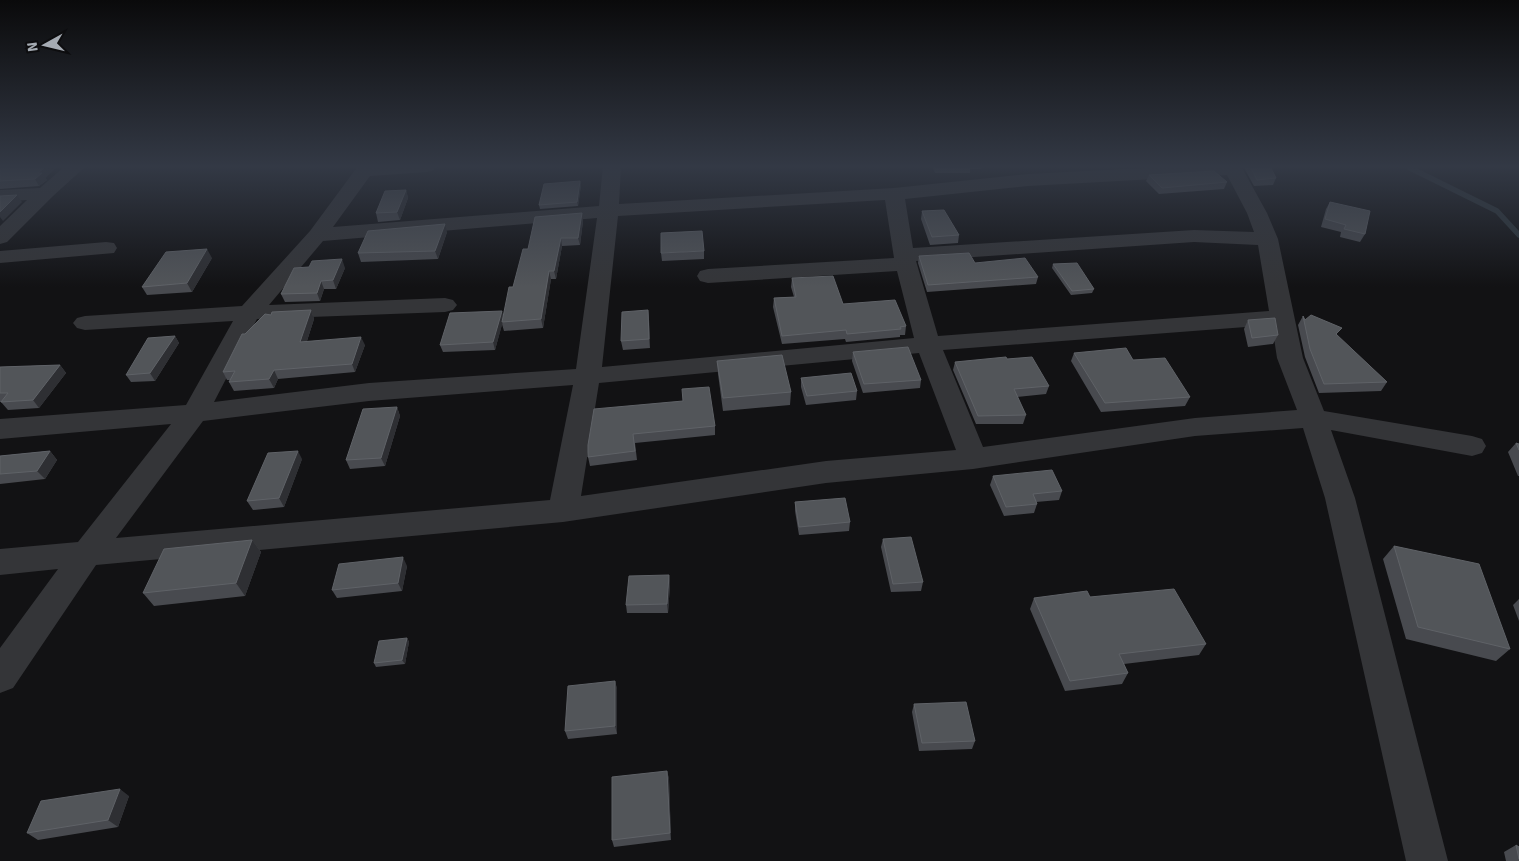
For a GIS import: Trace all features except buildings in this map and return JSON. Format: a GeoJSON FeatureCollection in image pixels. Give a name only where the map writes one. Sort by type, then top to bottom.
{"type":"FeatureCollection","features":[{"type":"Feature","properties":{"kind":"street"},"geometry":{"type":"LineString","coordinates":[[0,238],[32,206]]}},
{"type":"Feature","properties":{"kind":"street"},"geometry":{"type":"LineString","coordinates":[[0,678],[88,552],[195,413],[249,313],[316,235],[338,206]]}},
{"type":"Feature","properties":{"kind":"street"},"geometry":{"type":"LineString","coordinates":[[563,510],[580,431],[589,376],[608,206]]}},
{"type":"Feature","properties":{"kind":"street"},"geometry":{"type":"LineString","coordinates":[[316,235],[689,206]]}},
{"type":"Feature","properties":{"kind":"street"},"geometry":{"type":"LineString","coordinates":[[896,206],[905,260],[928,344],[973,459]]}},
{"type":"Feature","properties":{"kind":"street"},"geometry":{"type":"LineString","coordinates":[[1253,206],[1267,239],[1290,358],[1340,498],[1426,861]]}},
{"type":"Feature","properties":{"kind":"street"},"geometry":{"type":"LineString","coordinates":[[708,276],[1194,236],[1267,239]]}},
{"type":"Feature","properties":{"kind":"street"},"geometry":{"type":"LineString","coordinates":[[0,257],[106,248]]}},
{"type":"Feature","properties":{"kind":"street"},"geometry":{"type":"LineString","coordinates":[[85,323],[249,313],[445,305]]}},
{"type":"Feature","properties":{"kind":"street"},"geometry":{"type":"LineString","coordinates":[[0,429],[195,413],[369,392],[589,376],[928,344],[1283,316]]}},
{"type":"Feature","properties":{"kind":"street"},"geometry":{"type":"LineString","coordinates":[[0,562],[88,552],[563,510],[826,472],[973,459],[1196,427],[1313,418],[1472,446]]}},
{"type":"Feature","properties":{"kind":"waterway"},"geometry":{"type":"LineString","coordinates":[[1487,206],[1497,211],[1519,235]]}}]}
